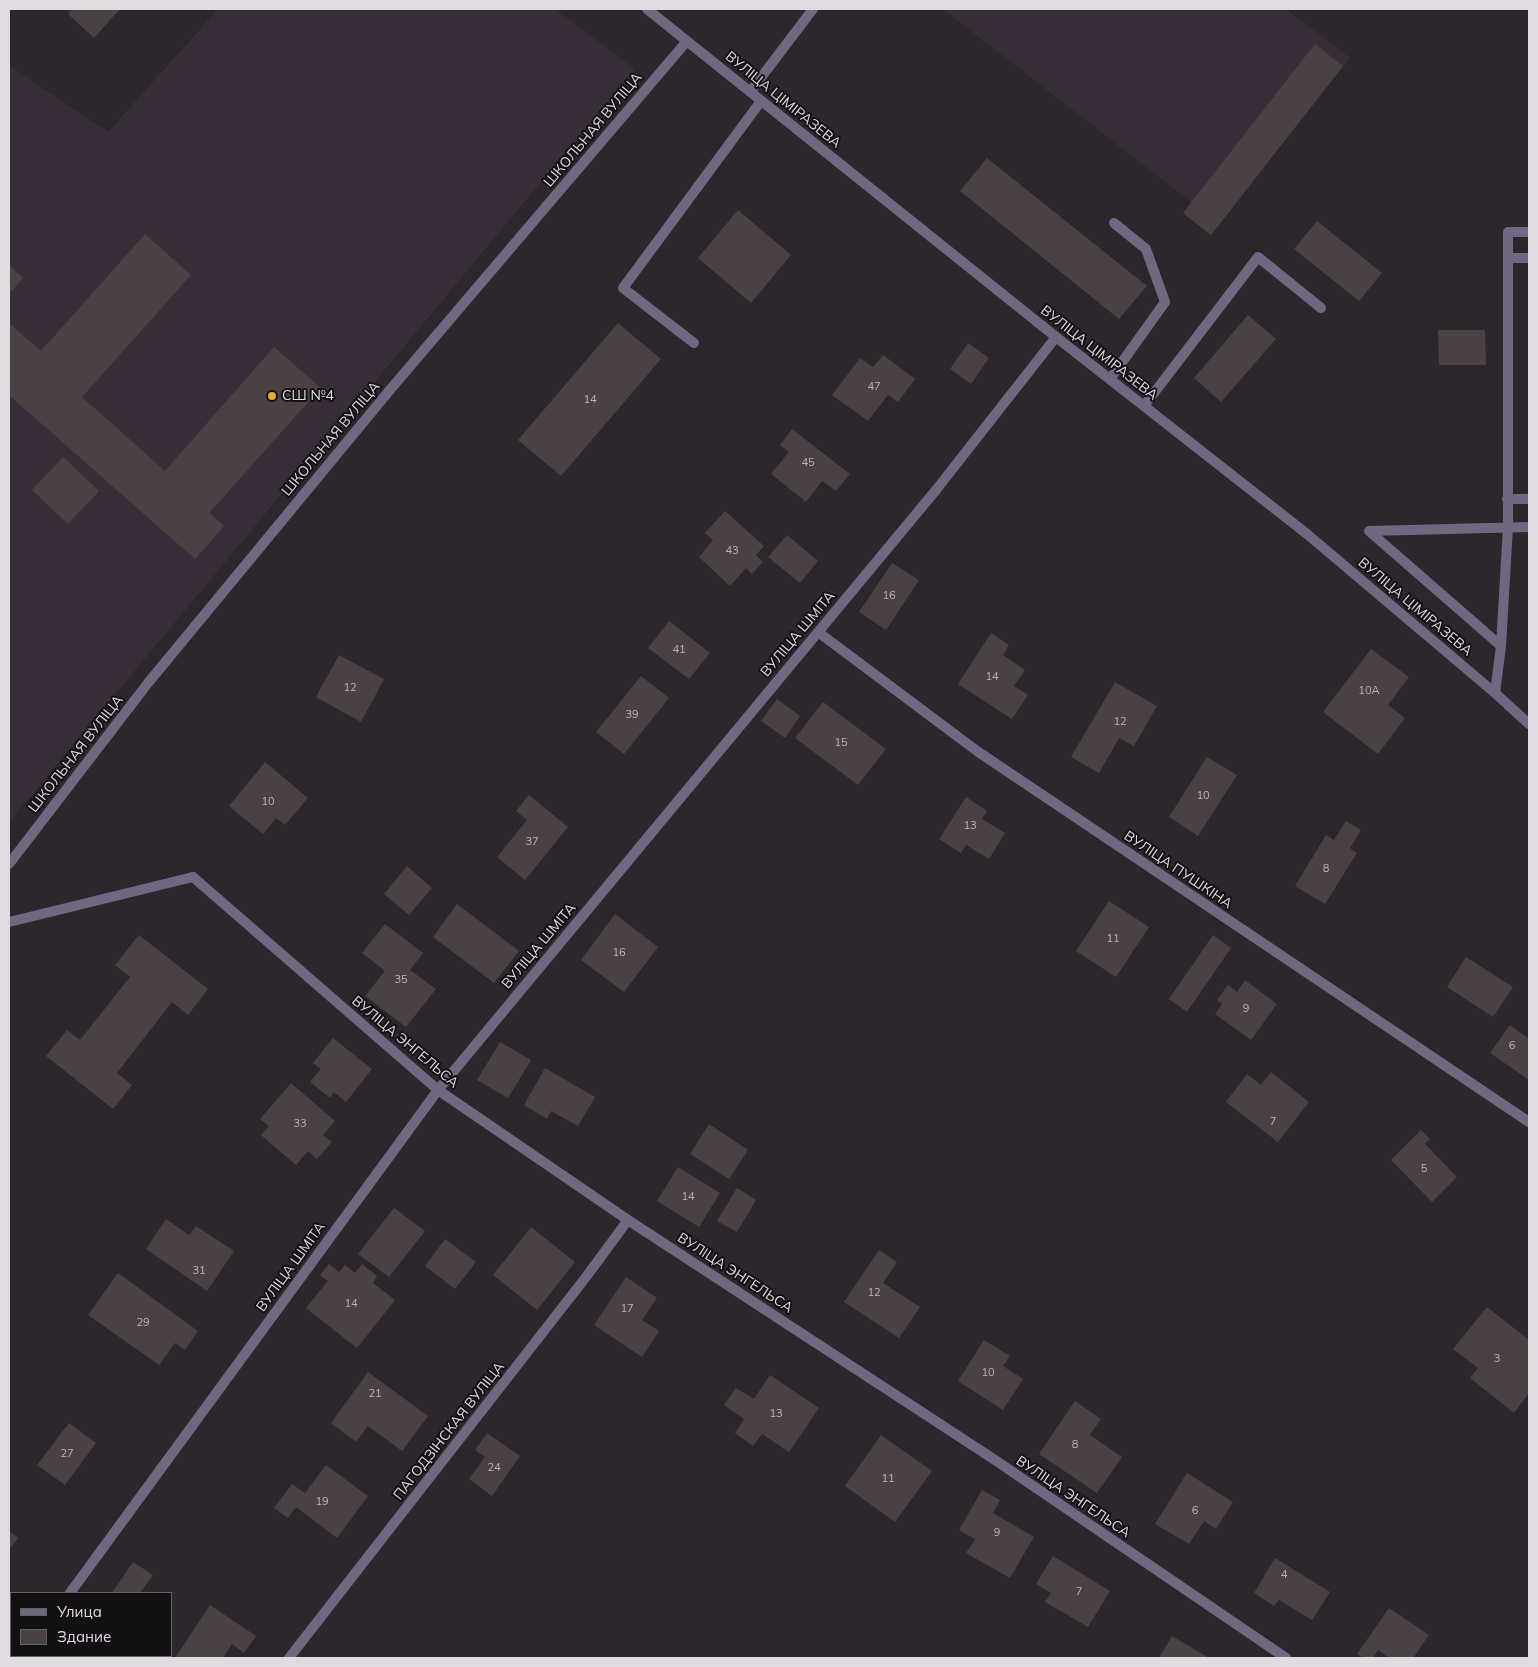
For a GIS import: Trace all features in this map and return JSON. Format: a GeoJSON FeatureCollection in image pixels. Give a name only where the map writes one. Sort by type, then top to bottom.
{"type":"FeatureCollection","features":[{"type":"Feature","properties":{"kind":"street","name":"ВУЛІЦА ЦІМІРАЗЕВА"},"geometry":{"type":"LineString","coordinates":[[647,9],[1307,534],[1529,724]]}},
{"type":"Feature","properties":{"kind":"street"},"geometry":{"type":"LineString","coordinates":[[750,92],[813,9]]}},
{"type":"Feature","properties":{"kind":"street","name":"ШКОЛЬНАЯ ВУЛІЦА"},"geometry":{"type":"LineString","coordinates":[[9,864],[148,683],[389,391],[687,41]]}},
{"type":"Feature","properties":{"kind":"street"},"geometry":{"type":"LineString","coordinates":[[694,343],[623,288],[761,101]]}},
{"type":"Feature","properties":{"kind":"street"},"geometry":{"type":"LineString","coordinates":[[1110,379],[1165,302],[1146,249],[1114,223]]}},
{"type":"Feature","properties":{"kind":"street"},"geometry":{"type":"LineString","coordinates":[[1495,693],[1502,646],[1508,527],[1508,232],[1529,232]]}},
{"type":"Feature","properties":{"kind":"street"},"geometry":{"type":"LineString","coordinates":[[1144,406],[1258,257],[1321,308]]}},
{"type":"Feature","properties":{"kind":"street"},"geometry":{"type":"LineString","coordinates":[[1508,258],[1529,258]]}},
{"type":"Feature","properties":{"kind":"street","name":"ВУЛІЦА ШМІТА"},"geometry":{"type":"LineString","coordinates":[[71,1592],[438,1090],[936,490],[1056,336]]}},
{"type":"Feature","properties":{"kind":"street"},"geometry":{"type":"LineString","coordinates":[[1507,499],[1529,499]]}},
{"type":"Feature","properties":{"kind":"street"},"geometry":{"type":"LineString","coordinates":[[1502,646],[1369,531],[1529,527]]}},
{"type":"Feature","properties":{"kind":"street","name":"ВУЛІЦА ПУШКІНА"},"geometry":{"type":"LineString","coordinates":[[818,632],[977,751],[1529,1122]]}},
{"type":"Feature","properties":{"kind":"street","name":"ВУЛІЦА ЭНГЕЛЬСА"},"geometry":{"type":"LineString","coordinates":[[9,922],[193,878],[438,1090],[628,1220],[986,1455],[1286,1658]]}},
{"type":"Feature","properties":{"kind":"street","name":"ПАГОДЗІНСКАЯ ВУЛІЦА"},"geometry":{"type":"LineString","coordinates":[[289,1658],[628,1220]]}},
{"type":"Feature","properties":{"kind":"shaded area"},"geometry":{"type":"Polygon","coordinates":[[[218,9],[555,9],[635,69],[9,822],[9,65],[108,132],[218,9]]]}},
{"type":"Feature","properties":{"kind":"shaded area"},"geometry":{"type":"Polygon","coordinates":[[[943,9],[1286,9],[1350,58],[1211,235],[1183,213],[1191,202],[943,9]]]}},
{"type":"Feature","properties":{"kind":"building"},"geometry":{"type":"Polygon","coordinates":[[[73,9],[120,9],[94,38],[68,14],[73,9]]]}},
{"type":"Feature","properties":{"kind":"building"},"geometry":{"type":"Polygon","coordinates":[[[1315,44],[1343,66],[1211,235],[1183,213],[1315,44]]]}},
{"type":"Feature","properties":{"kind":"building"},"geometry":{"type":"Polygon","coordinates":[[[987,158],[1147,286],[1119,319],[960,191],[987,158]]]}},
{"type":"Feature","properties":{"kind":"building"},"geometry":{"type":"Polygon","coordinates":[[[738,210],[791,255],[751,303],[698,258],[738,210]]]}},
{"type":"Feature","properties":{"kind":"building"},"geometry":{"type":"Polygon","coordinates":[[[1317,221],[1382,273],[1359,301],[1294,249],[1317,221]]]}},
{"type":"Feature","properties":{"kind":"building","name":"СШ №4"},"geometry":{"type":"Polygon","coordinates":[[[145,234],[191,275],[82,397],[165,471],[274,347],[321,388],[209,513],[224,526],[195,559],[9,395],[9,323],[41,351],[145,234]]]}},
{"type":"Feature","properties":{"kind":"building"},"geometry":{"type":"Polygon","coordinates":[[[9,265],[23,278],[9,294],[9,265]]]}},
{"type":"Feature","properties":{"kind":"building"},"geometry":{"type":"Polygon","coordinates":[[[1248,315],[1276,339],[1221,402],[1194,378],[1248,315]]]}},
{"type":"Feature","properties":{"kind":"building"},"geometry":{"type":"Polygon","coordinates":[[[618,323],[661,359],[561,476],[518,440],[618,323]]]}},
{"type":"Feature","properties":{"kind":"building"},"geometry":{"type":"Polygon","coordinates":[[[1438,330],[1485,330],[1486,365],[1439,365],[1438,330]]]}},
{"type":"Feature","properties":{"kind":"building"},"geometry":{"type":"Polygon","coordinates":[[[968,343],[989,358],[971,384],[950,369],[968,343]]]}},
{"type":"Feature","properties":{"kind":"building"},"geometry":{"type":"Polygon","coordinates":[[[883,355],[915,379],[898,402],[888,395],[868,421],[832,395],[860,358],[873,367],[883,355]]]}},
{"type":"Feature","properties":{"kind":"building"},"geometry":{"type":"Polygon","coordinates":[[[792,429],[850,474],[836,491],[822,481],[806,502],[771,474],[789,452],[780,445],[792,429]]]}},
{"type":"Feature","properties":{"kind":"building"},"geometry":{"type":"Polygon","coordinates":[[[63,457],[99,491],[68,524],[32,490],[63,457]]]}},
{"type":"Feature","properties":{"kind":"building"},"geometry":{"type":"Polygon","coordinates":[[[725,511],[764,546],[756,555],[763,562],[752,574],[746,568],[730,586],[699,557],[713,540],[705,533],[725,511]]]}},
{"type":"Feature","properties":{"kind":"building"},"geometry":{"type":"Polygon","coordinates":[[[787,535],[818,561],[800,583],[768,557],[787,535]]]}},
{"type":"Feature","properties":{"kind":"building"},"geometry":{"type":"Polygon","coordinates":[[[892,563],[919,580],[886,630],[859,612],[892,563]]]}},
{"type":"Feature","properties":{"kind":"building"},"geometry":{"type":"Polygon","coordinates":[[[669,621],[710,653],[689,679],[648,648],[669,621]]]}},
{"type":"Feature","properties":{"kind":"building"},"geometry":{"type":"Polygon","coordinates":[[[991,633],[1009,645],[1003,655],[1025,670],[1014,686],[1028,695],[1012,719],[958,684],[991,633]]]}},
{"type":"Feature","properties":{"kind":"building"},"geometry":{"type":"Polygon","coordinates":[[[1371,649],[1409,677],[1388,705],[1405,718],[1378,754],[1323,712],[1371,649]]]}},
{"type":"Feature","properties":{"kind":"building"},"geometry":{"type":"Polygon","coordinates":[[[339,655],[384,679],[361,722],[316,697],[339,655]]]}},
{"type":"Feature","properties":{"kind":"building"},"geometry":{"type":"Polygon","coordinates":[[[641,676],[669,698],[624,754],[596,732],[641,676]]]}},
{"type":"Feature","properties":{"kind":"building"},"geometry":{"type":"Polygon","coordinates":[[[1115,682],[1157,706],[1134,746],[1119,738],[1099,773],[1071,757],[1115,682]]]}},
{"type":"Feature","properties":{"kind":"building"},"geometry":{"type":"Polygon","coordinates":[[[777,699],[800,716],[785,738],[761,721],[777,699]]]}},
{"type":"Feature","properties":{"kind":"building"},"geometry":{"type":"Polygon","coordinates":[[[823,702],[886,749],[858,785],[795,738],[823,702]]]}},
{"type":"Feature","properties":{"kind":"building"},"geometry":{"type":"Polygon","coordinates":[[[1207,757],[1237,775],[1198,836],[1169,817],[1207,757]]]}},
{"type":"Feature","properties":{"kind":"building"},"geometry":{"type":"Polygon","coordinates":[[[265,762],[308,798],[285,825],[276,818],[263,834],[229,806],[265,762]]]}},
{"type":"Feature","properties":{"kind":"building"},"geometry":{"type":"Polygon","coordinates":[[[529,795],[568,827],[525,880],[497,857],[527,820],[516,811],[529,795]]]}},
{"type":"Feature","properties":{"kind":"building"},"geometry":{"type":"Polygon","coordinates":[[[966,797],[987,811],[982,819],[1005,833],[989,859],[966,845],[961,853],[939,839],[966,797]]]}},
{"type":"Feature","properties":{"kind":"building"},"geometry":{"type":"Polygon","coordinates":[[[1346,821],[1361,830],[1350,848],[1357,853],[1325,904],[1295,886],[1326,835],[1334,840],[1346,821]]]}},
{"type":"Feature","properties":{"kind":"building"},"geometry":{"type":"Polygon","coordinates":[[[407,866],[432,888],[409,915],[384,894],[407,866]]]}},
{"type":"Feature","properties":{"kind":"building"},"geometry":{"type":"Polygon","coordinates":[[[1109,901],[1149,927],[1116,977],[1076,951],[1109,901]]]}},
{"type":"Feature","properties":{"kind":"building"},"geometry":{"type":"Polygon","coordinates":[[[457,904],[519,951],[494,983],[433,937],[457,904]]]}},
{"type":"Feature","properties":{"kind":"building"},"geometry":{"type":"Polygon","coordinates":[[[615,914],[658,947],[624,992],[581,960],[615,914]]]}},
{"type":"Feature","properties":{"kind":"building"},"geometry":{"type":"Polygon","coordinates":[[[385,924],[423,953],[410,970],[436,989],[406,1027],[365,996],[385,971],[362,953],[385,924]]]}},
{"type":"Feature","properties":{"kind":"building"},"geometry":{"type":"Polygon","coordinates":[[[139,935],[208,989],[188,1015],[172,1002],[117,1073],[132,1085],[113,1109],[46,1056],[67,1030],[80,1040],[130,977],[115,965],[139,935]]]}},
{"type":"Feature","properties":{"kind":"building"},"geometry":{"type":"Polygon","coordinates":[[[1213,935],[1231,948],[1187,1012],[1169,999],[1213,935]]]}},
{"type":"Feature","properties":{"kind":"building"},"geometry":{"type":"Polygon","coordinates":[[[1466,957],[1513,987],[1493,1017],[1447,987],[1466,957]]]}},
{"type":"Feature","properties":{"kind":"building"},"geometry":{"type":"Polygon","coordinates":[[[1245,980],[1277,1004],[1251,1040],[1215,1014],[1222,1004],[1217,1000],[1228,985],[1237,992],[1245,980]]]}},
{"type":"Feature","properties":{"kind":"building"},"geometry":{"type":"Polygon","coordinates":[[[1510,1025],[1529,1039],[1529,1080],[1490,1053],[1510,1025]]]}},
{"type":"Feature","properties":{"kind":"building"},"geometry":{"type":"Polygon","coordinates":[[[333,1038],[372,1069],[346,1102],[334,1092],[330,1098],[310,1082],[321,1069],[313,1063],[333,1038]]]}},
{"type":"Feature","properties":{"kind":"building"},"geometry":{"type":"Polygon","coordinates":[[[500,1042],[531,1060],[508,1098],[477,1080],[500,1042]]]}},
{"type":"Feature","properties":{"kind":"building"},"geometry":{"type":"Polygon","coordinates":[[[545,1068],[595,1097],[578,1126],[551,1111],[547,1119],[524,1105],[545,1068]]]}},
{"type":"Feature","properties":{"kind":"building"},"geometry":{"type":"Polygon","coordinates":[[[1271,1072],[1309,1102],[1278,1142],[1226,1102],[1247,1074],[1261,1085],[1271,1072]]]}},
{"type":"Feature","properties":{"kind":"building"},"geometry":{"type":"Polygon","coordinates":[[[291,1083],[335,1121],[323,1135],[332,1142],[317,1159],[308,1151],[296,1165],[261,1135],[269,1126],[260,1119],[291,1083]]]}},
{"type":"Feature","properties":{"kind":"building"},"geometry":{"type":"Polygon","coordinates":[[[709,1124],[748,1150],[729,1179],[690,1154],[709,1124]]]}},
{"type":"Feature","properties":{"kind":"building"},"geometry":{"type":"Polygon","coordinates":[[[1421,1130],[1430,1139],[1425,1144],[1457,1177],[1432,1202],[1391,1160],[1421,1130]]]}},
{"type":"Feature","properties":{"kind":"building"},"geometry":{"type":"Polygon","coordinates":[[[678,1167],[720,1193],[699,1227],[657,1201],[678,1167]]]}},
{"type":"Feature","properties":{"kind":"building"},"geometry":{"type":"Polygon","coordinates":[[[737,1188],[756,1200],[737,1232],[717,1221],[737,1188]]]}},
{"type":"Feature","properties":{"kind":"building"},"geometry":{"type":"Polygon","coordinates":[[[394,1208],[425,1231],[389,1277],[358,1254],[394,1208]]]}},
{"type":"Feature","properties":{"kind":"building"},"geometry":{"type":"Polygon","coordinates":[[[166,1219],[189,1235],[196,1226],[234,1251],[207,1291],[146,1249],[166,1219]]]}},
{"type":"Feature","properties":{"kind":"building"},"geometry":{"type":"Polygon","coordinates":[[[531,1227],[575,1262],[537,1310],[493,1275],[531,1227]]]}},
{"type":"Feature","properties":{"kind":"building"},"geometry":{"type":"Polygon","coordinates":[[[445,1239],[476,1262],[455,1289],[425,1266],[445,1239]]]}},
{"type":"Feature","properties":{"kind":"building"},"geometry":{"type":"Polygon","coordinates":[[[879,1250],[897,1262],[883,1283],[920,1307],[899,1338],[844,1302],[879,1250]]]}},
{"type":"Feature","properties":{"kind":"building"},"geometry":{"type":"Polygon","coordinates":[[[329,1264],[339,1272],[345,1265],[355,1273],[362,1264],[377,1276],[373,1283],[395,1300],[357,1348],[306,1308],[328,1281],[320,1275],[329,1264]]]}},
{"type":"Feature","properties":{"kind":"building"},"geometry":{"type":"Polygon","coordinates":[[[118,1273],[198,1331],[185,1350],[175,1343],[159,1365],[88,1315],[118,1273]]]}},
{"type":"Feature","properties":{"kind":"building"},"geometry":{"type":"Polygon","coordinates":[[[626,1277],[657,1298],[642,1320],[659,1331],[642,1357],[594,1325],[626,1277]]]}},
{"type":"Feature","properties":{"kind":"building"},"geometry":{"type":"Polygon","coordinates":[[[1487,1307],[1529,1340],[1529,1393],[1514,1413],[1470,1378],[1478,1368],[1453,1349],[1487,1307]]]}},
{"type":"Feature","properties":{"kind":"building"},"geometry":{"type":"Polygon","coordinates":[[[984,1340],[1010,1356],[1003,1366],[1023,1379],[1003,1410],[958,1381],[984,1340]]]}},
{"type":"Feature","properties":{"kind":"building"},"geometry":{"type":"Polygon","coordinates":[[[368,1372],[428,1416],[402,1451],[368,1426],[356,1442],[331,1423],[368,1372]]]}},
{"type":"Feature","properties":{"kind":"building"},"geometry":{"type":"Polygon","coordinates":[[[770,1375],[819,1408],[789,1452],[762,1434],[753,1446],[735,1433],[744,1419],[724,1405],[736,1388],[754,1399],[770,1375]]]}},
{"type":"Feature","properties":{"kind":"building"},"geometry":{"type":"Polygon","coordinates":[[[1075,1401],[1101,1419],[1090,1435],[1122,1457],[1097,1493],[1039,1454],[1075,1401]]]}},
{"type":"Feature","properties":{"kind":"building"},"geometry":{"type":"Polygon","coordinates":[[[69,1423],[96,1443],[65,1485],[37,1465],[69,1423]]]}},
{"type":"Feature","properties":{"kind":"building"},"geometry":{"type":"Polygon","coordinates":[[[487,1433],[520,1456],[492,1496],[469,1479],[485,1457],[475,1450],[487,1433]]]}},
{"type":"Feature","properties":{"kind":"building"},"geometry":{"type":"Polygon","coordinates":[[[881,1435],[932,1471],[895,1522],[845,1486],[881,1435]]]}},
{"type":"Feature","properties":{"kind":"building"},"geometry":{"type":"Polygon","coordinates":[[[326,1465],[368,1496],[337,1538],[296,1507],[288,1518],[274,1508],[292,1484],[305,1493],[326,1465]]]}},
{"type":"Feature","properties":{"kind":"building"},"geometry":{"type":"Polygon","coordinates":[[[1187,1473],[1233,1502],[1216,1529],[1204,1521],[1189,1544],[1155,1524],[1187,1473]]]}},
{"type":"Feature","properties":{"kind":"building"},"geometry":{"type":"Polygon","coordinates":[[[982,1490],[1000,1500],[993,1513],[1034,1537],[1010,1578],[966,1553],[975,1539],[959,1530],[982,1490]]]}},
{"type":"Feature","properties":{"kind":"building"},"geometry":{"type":"Polygon","coordinates":[[[9,1531],[18,1538],[9,1550],[9,1531]]]}},
{"type":"Feature","properties":{"kind":"building"},"geometry":{"type":"Polygon","coordinates":[[[1053,1556],[1110,1591],[1088,1627],[1045,1602],[1051,1593],[1036,1584],[1053,1556]]]}},
{"type":"Feature","properties":{"kind":"building"},"geometry":{"type":"Polygon","coordinates":[[[1275,1558],[1330,1592],[1312,1620],[1279,1600],[1274,1606],[1254,1593],[1275,1558]]]}},
{"type":"Feature","properties":{"kind":"building"},"geometry":{"type":"Polygon","coordinates":[[[133,1562],[153,1575],[141,1592],[113,1592],[133,1562]]]}},
{"type":"Feature","properties":{"kind":"building"},"geometry":{"type":"Polygon","coordinates":[[[210,1605],[256,1636],[244,1653],[232,1644],[223,1658],[175,1658],[210,1605]]]}},
{"type":"Feature","properties":{"kind":"building"},"geometry":{"type":"Polygon","coordinates":[[[1389,1608],[1429,1635],[1413,1658],[1389,1658],[1378,1650],[1373,1658],[1364,1658],[1357,1654],[1389,1608]]]}},
{"type":"Feature","properties":{"kind":"building"},"geometry":{"type":"Polygon","coordinates":[[[1172,1636],[1209,1658],[1159,1658],[1172,1636]]]}},
{"type":"Feature","properties":{"kind":"place","name":"СШ №4"},"geometry":{"type":"Point","coordinates":[272,396]}}]}
